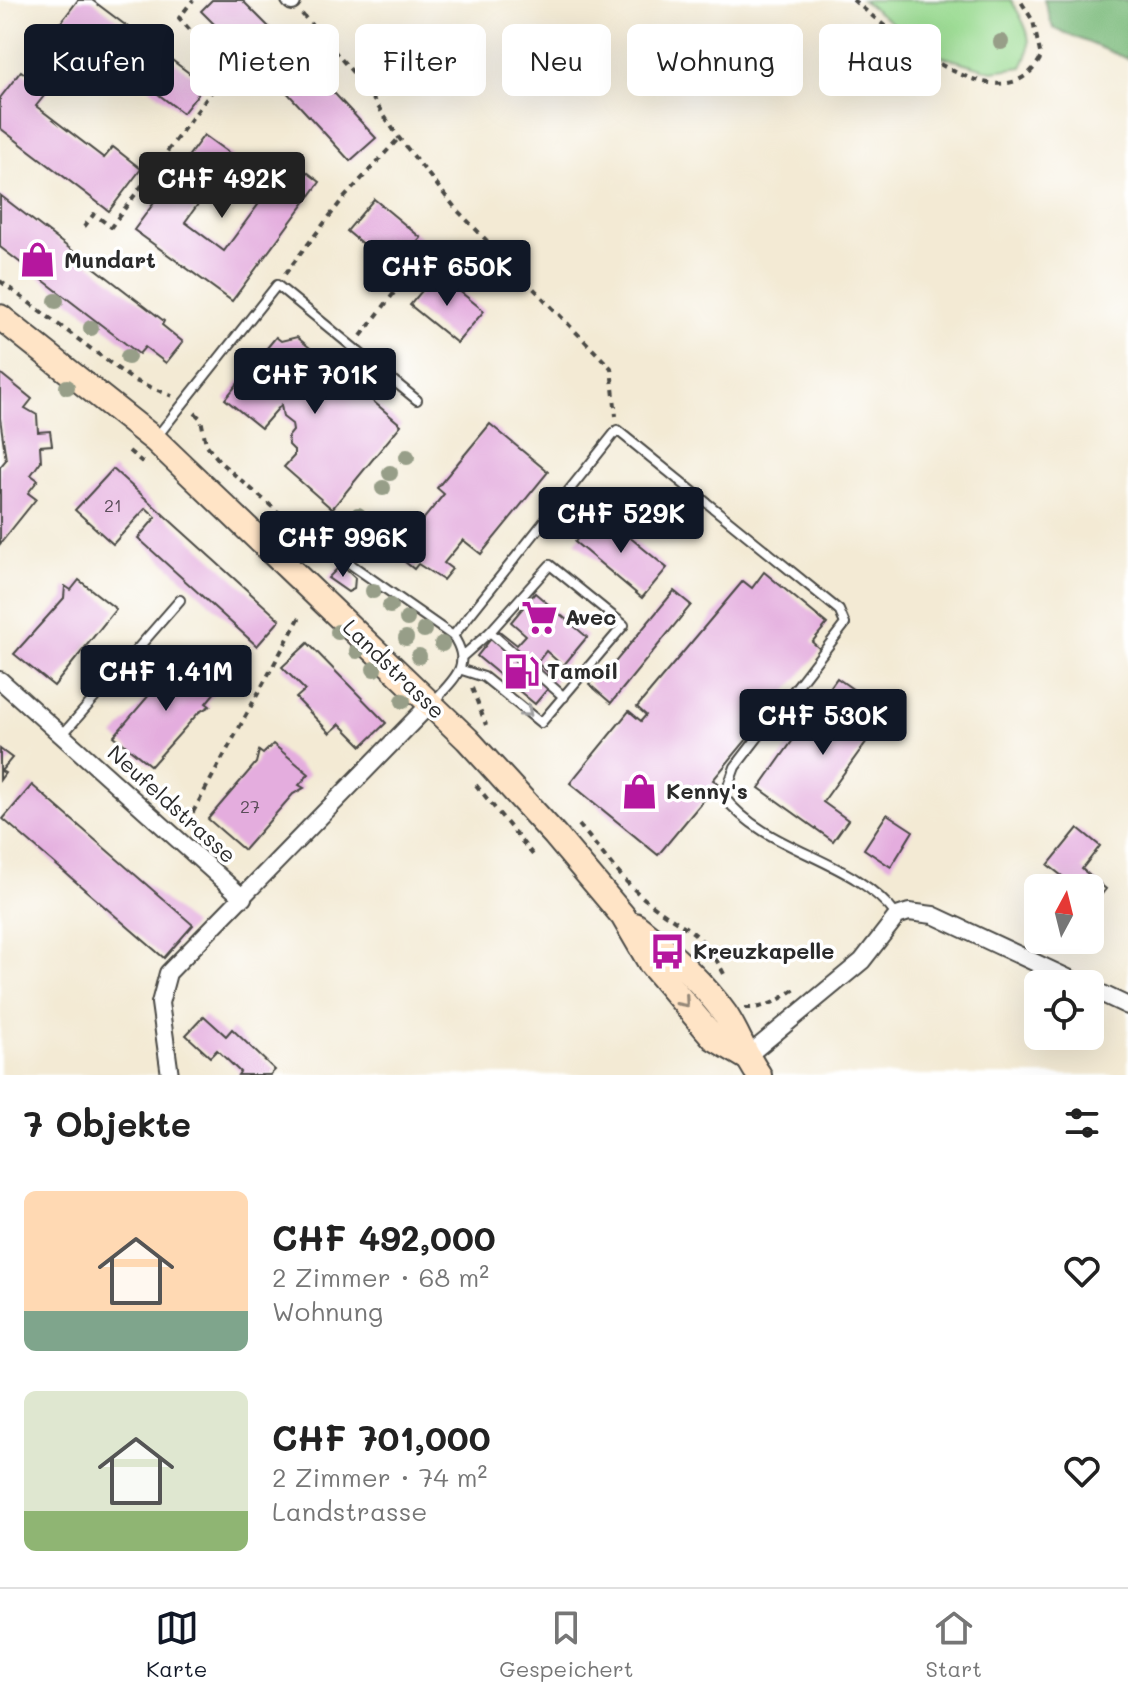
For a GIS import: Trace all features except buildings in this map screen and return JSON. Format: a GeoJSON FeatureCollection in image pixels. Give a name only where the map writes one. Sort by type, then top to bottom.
{"type":"FeatureCollection","features":[{"type":"Feature","properties":{"kind":"main road","name":"Landstrasse"},"geometry":{"type":"LineString","coordinates":[[0,317],[155,440],[430,704],[546,825],[623,916],[667,951],[726,1015],[753,1066]]}},
{"type":"Feature","properties":{"kind":"street","name":"Neufeldstrasse"},"geometry":{"type":"LineString","coordinates":[[0,680],[243,898]]}},
{"type":"Feature","properties":{"kind":"street"},"geometry":{"type":"LineString","coordinates":[[170,1075],[160,1003],[168,973],[430,704]]}},
{"type":"Feature","properties":{"kind":"street"},"geometry":{"type":"LineString","coordinates":[[753,1066],[862,961],[897,916],[909,912],[933,915],[1051,970]]}},
{"type":"Feature","properties":{"kind":"street"},"geometry":{"type":"LineString","coordinates":[[1104,995],[1128,1006]]}},
{"type":"Feature","properties":{"kind":"lane"},"geometry":{"type":"LineString","coordinates":[[155,440],[277,285],[417,400]]}},
{"type":"Feature","properties":{"kind":"lane"},"geometry":{"type":"LineString","coordinates":[[453,636],[617,430],[839,610],[845,624],[735,767],[727,780],[724,797],[743,819],[871,886],[897,916]]}},
{"type":"Feature","properties":{"kind":"lane"},"geometry":{"type":"LineString","coordinates":[[346,561],[453,636],[464,655],[462,670],[430,704]]}},
{"type":"Feature","properties":{"kind":"lane"},"geometry":{"type":"LineString","coordinates":[[462,670],[484,677],[541,723],[624,625],[550,565],[490,632],[464,655]]}},
{"type":"Feature","properties":{"kind":"lane"},"geometry":{"type":"LineString","coordinates":[[63,734],[180,600]]}},
{"type":"Feature","properties":{"kind":"lane"},"geometry":{"type":"LineString","coordinates":[[490,632],[564,697]]}},
{"type":"Feature","properties":{"kind":"path"},"geometry":{"type":"LineString","coordinates":[[84,227],[94,214],[111,227],[227,71],[179,18],[193,0]]}},
{"type":"Feature","properties":{"kind":"path"},"geometry":{"type":"LineString","coordinates":[[853,0],[913,50],[955,73],[1016,82],[1034,71],[1041,57],[1033,21],[1020,0]]}},
{"type":"Feature","properties":{"kind":"path"},"geometry":{"type":"LineString","coordinates":[[291,1],[363,84],[399,138],[457,210],[611,368],[617,430]]}},
{"type":"Feature","properties":{"kind":"path"},"geometry":{"type":"LineString","coordinates":[[277,285],[342,200],[399,138]]}},
{"type":"Feature","properties":{"kind":"path"},"geometry":{"type":"LineString","coordinates":[[352,347],[410,272]]}},
{"type":"Feature","properties":{"kind":"path"},"geometry":{"type":"LineString","coordinates":[[0,281],[133,380],[169,393]]}},
{"type":"Feature","properties":{"kind":"path"},"geometry":{"type":"LineString","coordinates":[[198,416],[206,444],[221,463],[284,517],[346,561]]}},
{"type":"Feature","properties":{"kind":"path"},"geometry":{"type":"LineString","coordinates":[[118,442],[153,471]]}},
{"type":"Feature","properties":{"kind":"path"},"geometry":{"type":"LineString","coordinates":[[294,602],[314,622]]}},
{"type":"Feature","properties":{"kind":"path"},"geometry":{"type":"LineString","coordinates":[[179,838],[303,611]]}},
{"type":"Feature","properties":{"kind":"path"},"geometry":{"type":"LineString","coordinates":[[462,670],[484,723],[495,734]]}},
{"type":"Feature","properties":{"kind":"path"},"geometry":{"type":"LineString","coordinates":[[468,773],[496,813],[533,855]]}},
{"type":"Feature","properties":{"kind":"path"},"geometry":{"type":"LineString","coordinates":[[578,825],[648,902],[696,932],[709,945],[730,986]]}},
{"type":"Feature","properties":{"kind":"path"},"geometry":{"type":"LineString","coordinates":[[736,1000],[745,1008],[759,1009],[809,981]]}},
{"type":"Feature","properties":{"kind":"green space"},"geometry":{"type":"Polygon","coordinates":[[[862,0],[1011,0],[1027,33],[1029,49],[1022,67],[992,71],[941,56],[941,24],[893,24],[862,0]]]}},
{"type":"Feature","properties":{"kind":"green space"},"geometry":{"type":"Polygon","coordinates":[[[1044,0],[1128,0],[1128,59],[1053,28],[1044,0]]]}},
{"type":"Feature","properties":{"kind":"place","name":"Mundart"},"geometry":{"type":"Point","coordinates":[38,260]}},
{"type":"Feature","properties":{"kind":"place","name":"Avec"},"geometry":{"type":"Point","coordinates":[539,617]}},
{"type":"Feature","properties":{"kind":"place","name":"Tamoil"},"geometry":{"type":"Point","coordinates":[521,671]}},
{"type":"Feature","properties":{"kind":"place","name":"Kenny's"},"geometry":{"type":"Point","coordinates":[640,791]}},
{"type":"Feature","properties":{"kind":"place","name":"Kreuzkapelle"},"geometry":{"type":"Point","coordinates":[667,951]}}]}
